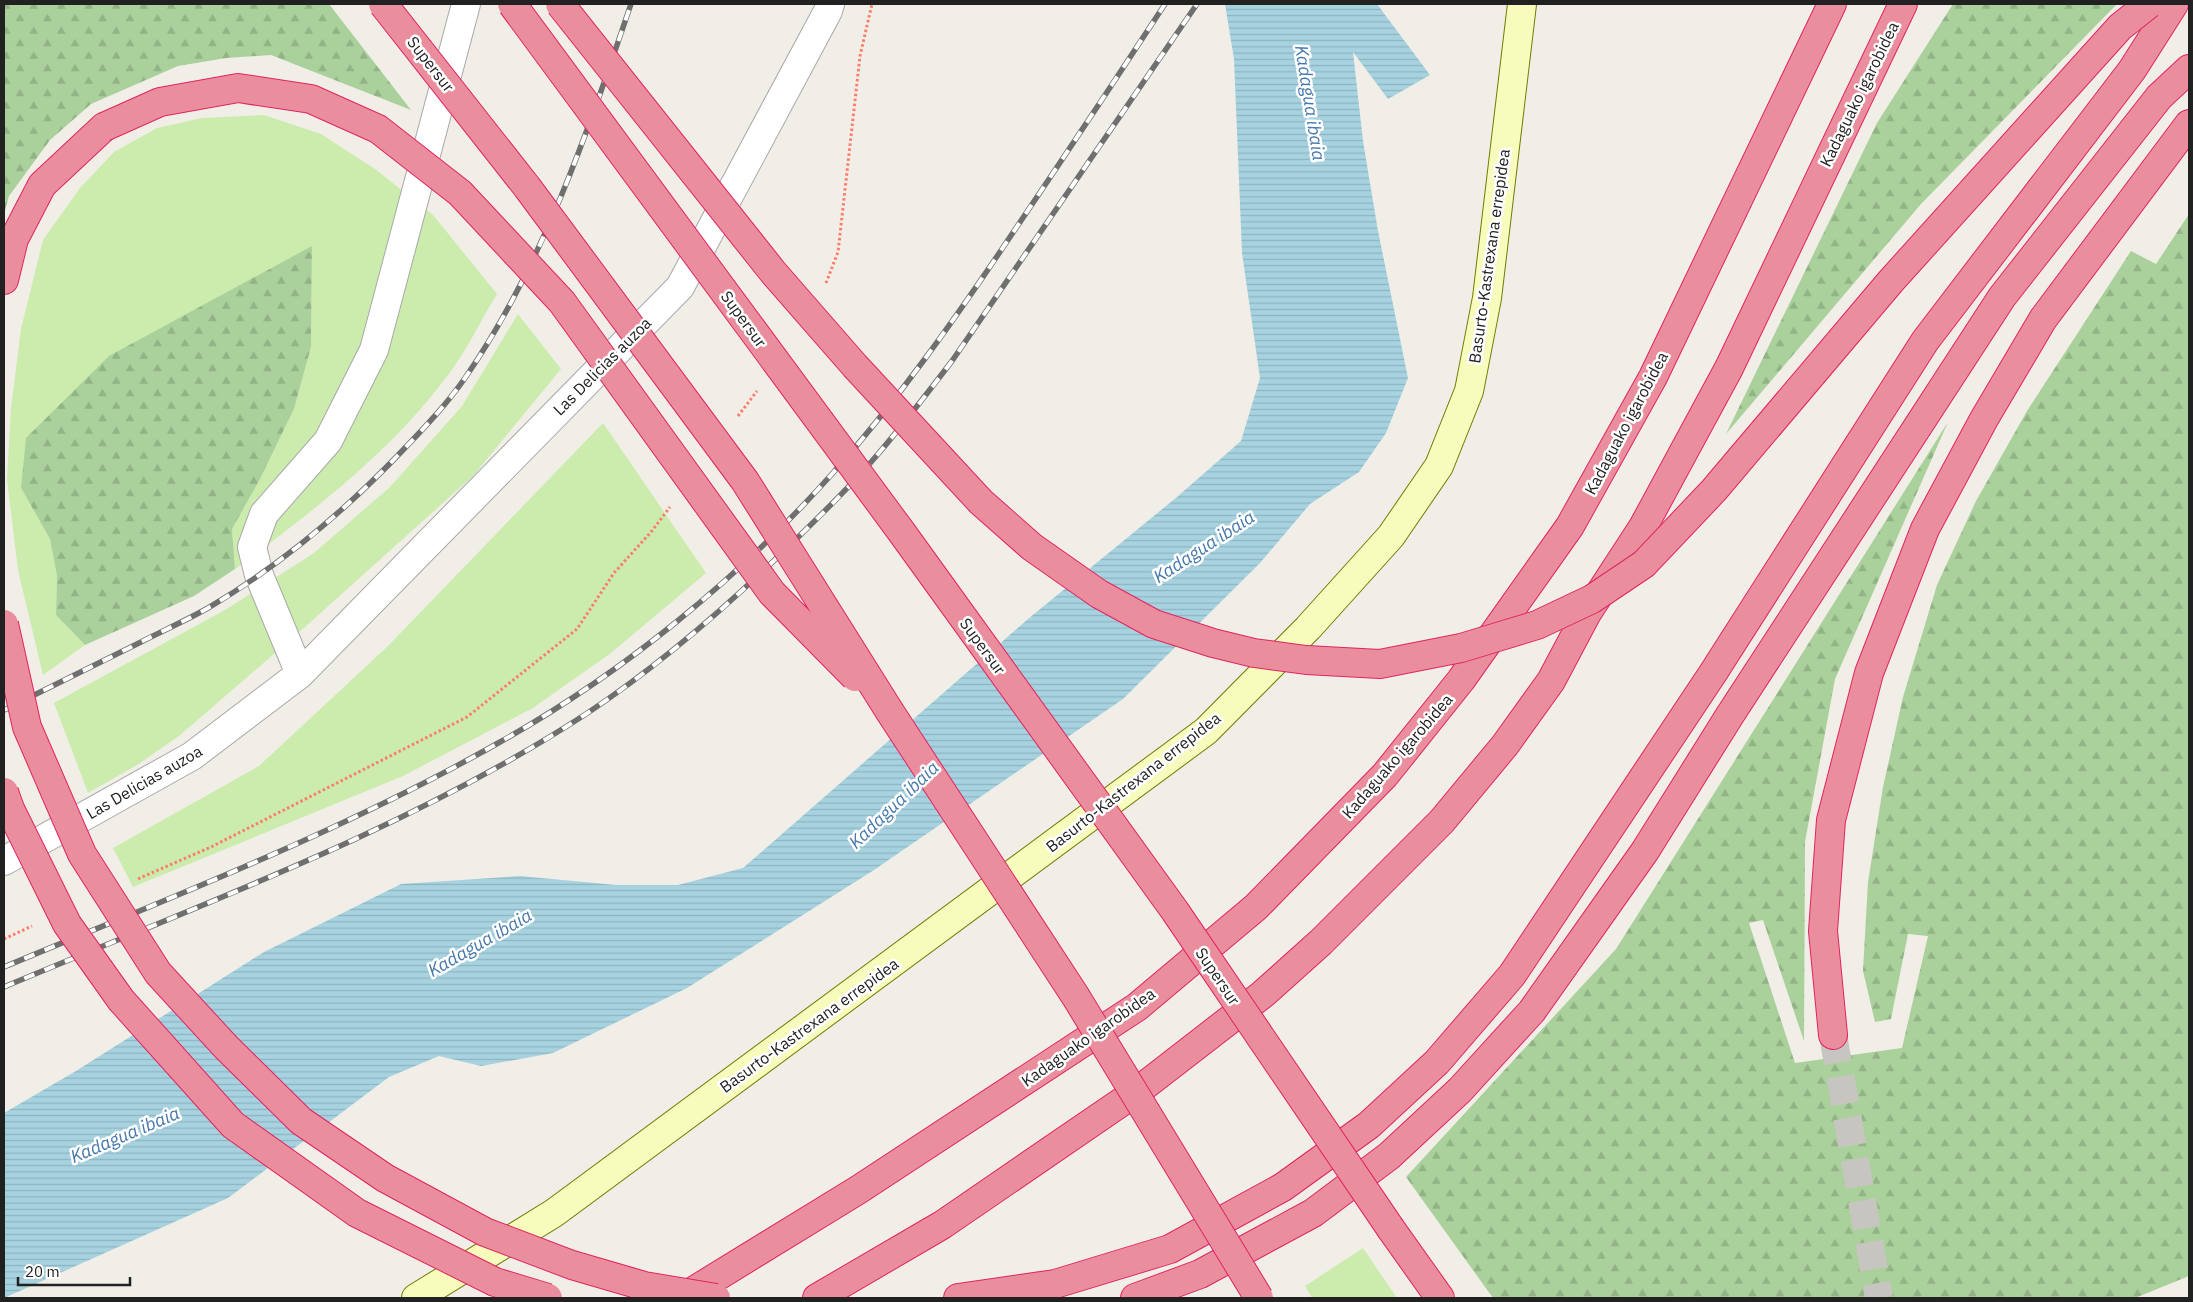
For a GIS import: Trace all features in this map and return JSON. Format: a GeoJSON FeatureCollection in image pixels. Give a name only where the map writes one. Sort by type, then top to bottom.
{"type":"FeatureCollection","features":[{"type":"Feature","properties":{"kind":"highway","name":"Supersur"},"geometry":{"type":"LineString","coordinates":[[383,4],[527,187],[744,481],[890,712],[1076,997],[1259,1298]]}},
{"type":"Feature","properties":{"kind":"highway","name":"Supersur"},"geometry":{"type":"LineString","coordinates":[[512,4],[908,542],[1175,912],[1440,1298]]}},
{"type":"Feature","properties":{"kind":"highway"},"geometry":{"type":"LineString","coordinates":[[560,4],[780,279],[855,366],[982,502],[1032,546],[1099,594],[1154,624],[1213,643],[1254,653],[1306,660],[1380,664],[1461,648],[1537,625],[1592,599],[1644,564],[1714,490],[1891,281],[2120,26],[2149,4]]}},
{"type":"Feature","properties":{"kind":"highway","name":"Kadaguako igarobidea"},"geometry":{"type":"LineString","coordinates":[[682,1298],[858,1190],[1137,1007],[1256,908],[1385,775],[1461,680],[1570,526],[1653,377],[1832,4]]}},
{"type":"Feature","properties":{"kind":"highway","name":"Kadaguako igarobidea"},"geometry":{"type":"LineString","coordinates":[[817,1298],[942,1225],[1139,1090],[1262,994],[1321,942],[1442,821],[1493,760],[1551,681],[1587,613],[1643,527],[1729,368],[1903,4]]}},
{"type":"Feature","properties":{"kind":"highway"},"geometry":{"type":"LineString","coordinates":[[958,1298],[1055,1284],[1170,1249],[1283,1187],[1369,1125],[1437,1062],[1512,975],[1612,827],[1925,341],[2132,70],[2174,4]]}},
{"type":"Feature","properties":{"kind":"highway"},"geometry":{"type":"LineString","coordinates":[[1135,1298],[1200,1274],[1313,1212],[1389,1156],[1460,1090],[1532,1011],[1645,852],[1730,715],[2002,297],[2158,97],[2189,69]]}},
{"type":"Feature","properties":{"kind":"highway"},"geometry":{"type":"LineString","coordinates":[[4,280],[14,239],[42,184],[104,127],[160,102],[238,88],[311,99],[378,128],[460,193],[562,302],[772,593],[890,712]]}},
{"type":"Feature","properties":{"kind":"highway"},"geometry":{"type":"LineString","coordinates":[[1833,1035],[1823,931],[1831,820],[1869,673],[1926,529],[1984,419],[2043,319],[2189,124]]}},
{"type":"Feature","properties":{"kind":"highway"},"geometry":{"type":"LineString","coordinates":[[4,624],[27,727],[82,854],[158,973],[226,1047],[302,1121],[385,1178],[484,1232],[572,1265],[644,1286],[716,1298]]}},
{"type":"Feature","properties":{"kind":"highway"},"geometry":{"type":"LineString","coordinates":[[4,792],[10,809],[67,924],[121,1000],[233,1125],[357,1213],[496,1282],[548,1298]]}},
{"type":"Feature","properties":{"kind":"street"},"geometry":{"type":"LineString","coordinates":[[300,674],[259,575],[252,547],[264,514],[328,442],[374,350],[466,4]]}},
{"type":"Feature","properties":{"kind":"street","name":"Las Delicias auzoa"},"geometry":{"type":"LineString","coordinates":[[4,861],[192,756],[300,674],[680,286],[830,4]]}},
{"type":"Feature","properties":{"kind":"street","name":"Basurto-Kastrexana errepidea"},"geometry":{"type":"LineString","coordinates":[[416,1298],[554,1213],[1206,730],[1308,628],[1391,536],[1439,466],[1469,392],[1487,298],[1522,4]]}},
{"type":"Feature","properties":{"kind":"path"},"geometry":{"type":"LineString","coordinates":[[824,288],[838,252],[860,56],[872,4]]}},
{"type":"Feature","properties":{"kind":"path"},"geometry":{"type":"LineString","coordinates":[[732,424],[761,385]]}},
{"type":"Feature","properties":{"kind":"path"},"geometry":{"type":"LineString","coordinates":[[130,883],[211,847],[467,717],[577,629],[614,573],[651,532],[674,501]]}},
{"type":"Feature","properties":{"kind":"path"},"geometry":{"type":"LineString","coordinates":[[4,939],[40,923]]}},
{"type":"Feature","properties":{"kind":"green space"},"geometry":{"type":"Polygon","coordinates":[[[5,4],[329,4],[411,110],[271,55],[226,58],[178,66],[91,104],[50,140],[9,196],[4,214],[5,4]]]}},
{"type":"Feature","properties":{"kind":"green space"},"geometry":{"type":"Polygon","coordinates":[[[1953,4],[2117,4],[1921,204],[1726,434],[1877,123],[1953,4]]]}},
{"type":"Feature","properties":{"kind":"green space"},"geometry":{"type":"Polygon","coordinates":[[[264,115],[321,134],[375,169],[433,215],[497,294],[468,345],[448,375],[401,430],[349,480],[293,526],[235,569],[232,529],[259,481],[294,409],[311,347],[312,247],[208,304],[21,488],[50,539],[57,576],[56,615],[85,645],[43,675],[18,570],[7,480],[11,408],[21,329],[43,240],[80,188],[114,152],[157,128],[202,118],[264,115]]]}},
{"type":"Feature","properties":{"kind":"green space"},"geometry":{"type":"Polygon","coordinates":[[[2189,214],[2189,1276],[2135,1298],[1493,1298],[1406,1177],[1616,949],[1948,422],[1835,679],[1805,842],[1804,1041],[1763,920],[1749,923],[1795,1063],[1902,1048],[1928,936],[1908,934],[1891,1019],[1875,1022],[1863,971],[1868,882],[1883,787],[1903,697],[1937,585],[1976,501],[2027,411],[2131,251],[2156,264],[2189,214]]]}},
{"type":"Feature","properties":{"kind":"green space"},"geometry":{"type":"Polygon","coordinates":[[[312,246],[311,347],[294,409],[259,481],[232,529],[235,569],[194,596],[85,645],[56,615],[57,576],[50,539],[21,488],[26,438],[109,356],[312,246]]]}},
{"type":"Feature","properties":{"kind":"green space"},"geometry":{"type":"Polygon","coordinates":[[[518,314],[561,369],[473,476],[295,636],[179,736],[137,765],[88,793],[54,703],[225,610],[314,553],[390,487],[462,406],[518,314]]]}},
{"type":"Feature","properties":{"kind":"green space"},"geometry":{"type":"Polygon","coordinates":[[[603,423],[706,573],[611,653],[533,708],[403,776],[133,887],[113,848],[259,766],[388,646],[603,423]]]}},
{"type":"Feature","properties":{"kind":"green space"},"geometry":{"type":"Polygon","coordinates":[[[1363,1248],[1397,1298],[1312,1298],[1305,1286],[1363,1248]]]}},
{"type":"Feature","properties":{"kind":"water","name":"Kadagua ibaia"},"geometry":{"type":"Polygon","coordinates":[[[1225,4],[1377,4],[1430,75],[1388,99],[1353,52],[1363,141],[1378,231],[1408,378],[1386,433],[1359,472],[1310,504],[1260,563],[1123,699],[874,870],[687,988],[553,1053],[481,1066],[439,1056],[389,1077],[228,1198],[4,1298],[4,1113],[76,1071],[264,952],[401,884],[520,876],[616,885],[678,885],[743,868],[1028,619],[1177,497],[1241,441],[1260,378],[1242,253],[1234,59],[1225,4]]]}},
{"type":"Feature","properties":{"kind":"tunnel"},"geometry":{"type":"LineString","coordinates":[[1833,1035],[1879,1298]]}},
{"type":"Feature","properties":{"kind":"railway"},"geometry":{"type":"LineString","coordinates":[[4,710],[199,613],[261,574],[335,515],[381,473],[436,415],[465,378],[492,335],[517,291],[540,244],[580,149],[631,4]]}},
{"type":"Feature","properties":{"kind":"railway"},"geometry":{"type":"LineString","coordinates":[[4,967],[255,862],[440,775],[546,715],[591,686],[634,655],[718,587],[796,513],[880,417],[968,298],[1165,4]]}},
{"type":"Feature","properties":{"kind":"railway"},"geometry":{"type":"LineString","coordinates":[[4,987],[301,863],[375,830],[447,794],[517,756],[586,714],[693,634],[743,590],[822,514],[862,472],[903,424],[952,361],[1197,4]]}}]}
